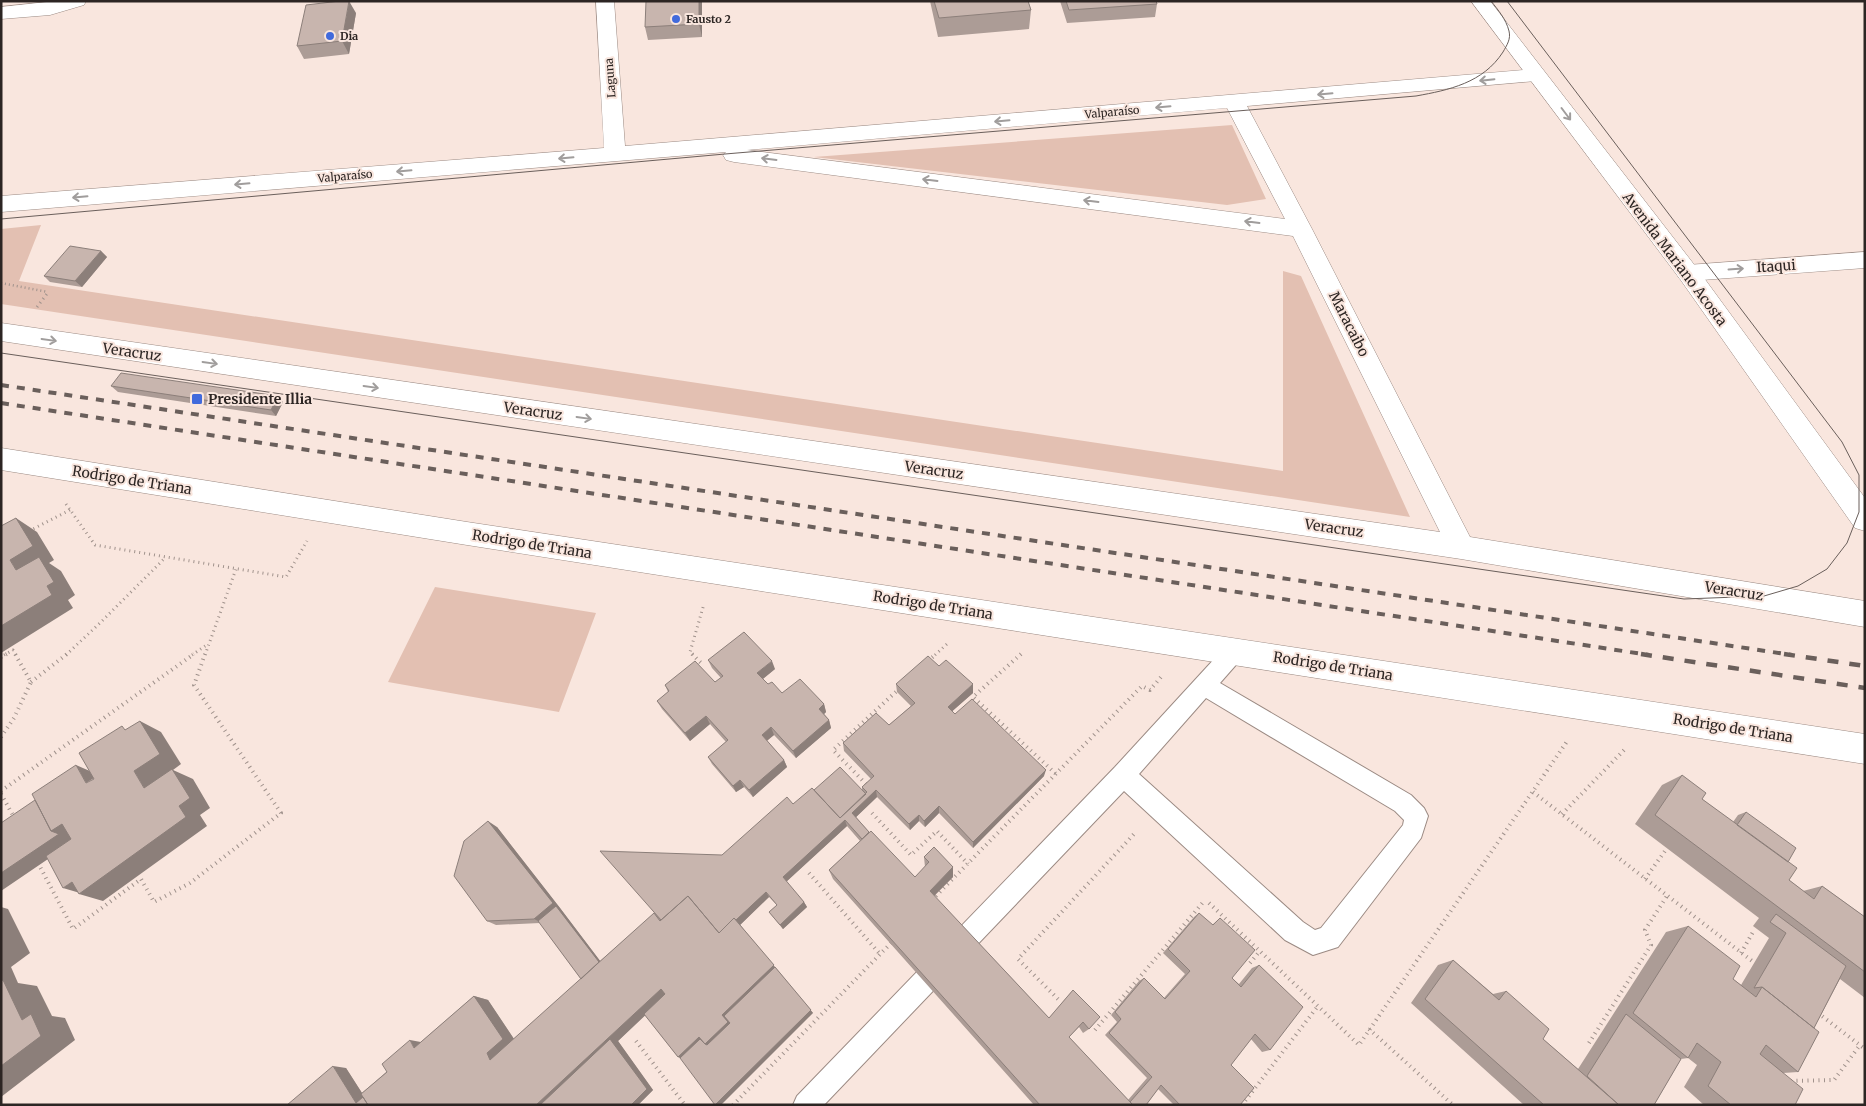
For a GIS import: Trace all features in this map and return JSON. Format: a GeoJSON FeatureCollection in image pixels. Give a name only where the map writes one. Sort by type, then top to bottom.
{"type":"FeatureCollection","features":[{"type":"Feature","properties":{"kind":"street"},"geometry":{"type":"LineString","coordinates":[[1,13],[50,9],[78,1]]}},
{"type":"Feature","properties":{"kind":"street","name":"Laguna"},"geometry":{"type":"LineString","coordinates":[[605,1],[615,154]]}},
{"type":"Feature","properties":{"kind":"street","name":"Avenida Mariano Acosta"},"geometry":{"type":"LineString","coordinates":[[1480,1],[1688,273],[1865,520]]}},
{"type":"Feature","properties":{"kind":"street","name":"Valparaíso"},"geometry":{"type":"LineString","coordinates":[[1,204],[615,154],[1536,75]]}},
{"type":"Feature","properties":{"kind":"street","name":"Maracaibo"},"geometry":{"type":"LineString","coordinates":[[1234,101],[1301,229],[1461,547]]}},
{"type":"Feature","properties":{"kind":"street","name":"Valparaíso"},"geometry":{"type":"LineString","coordinates":[[688,147],[1301,229]]}},
{"type":"Feature","properties":{"kind":"street","name":"Itaqui"},"geometry":{"type":"LineString","coordinates":[[1688,273],[1865,260]]}},
{"type":"Feature","properties":{"kind":"street","name":"Veracruz"},"geometry":{"type":"LineString","coordinates":[[8,333],[1461,547],[1865,614]]}},
{"type":"Feature","properties":{"kind":"street","name":"Rodrigo de Triana"},"geometry":{"type":"LineString","coordinates":[[1,458],[351,516],[1573,702],[1865,749]]}},
{"type":"Feature","properties":{"kind":"lane"},"geometry":{"type":"LineString","coordinates":[[806,1105],[1123,775],[1235,651]]}},
{"type":"Feature","properties":{"kind":"lane"},"geometry":{"type":"LineString","coordinates":[[1123,775],[1294,931],[1313,943],[1329,938],[1414,830],[1416,816],[1403,803],[1204,685]]}},
{"type":"Feature","properties":{"kind":"path"},"geometry":{"type":"LineString","coordinates":[[1,283],[50,291],[8,333]]}},
{"type":"Feature","properties":{"kind":"path"},"geometry":{"type":"LineString","coordinates":[[27,532],[70,510]]}},
{"type":"Feature","properties":{"kind":"path"},"geometry":{"type":"LineString","coordinates":[[1,737],[14,718],[31,682],[88,636],[166,557]]}},
{"type":"Feature","properties":{"kind":"path"},"geometry":{"type":"LineString","coordinates":[[37,862],[73,929],[140,879],[154,902],[190,883],[281,813],[194,684],[236,569]]}},
{"type":"Feature","properties":{"kind":"path"},"geometry":{"type":"LineString","coordinates":[[703,665],[690,652],[704,601]]}},
{"type":"Feature","properties":{"kind":"path"},"geometry":{"type":"LineString","coordinates":[[924,666],[952,640]]}},
{"type":"Feature","properties":{"kind":"path"},"geometry":{"type":"LineString","coordinates":[[15,820],[1,794],[209,644]]}},
{"type":"Feature","properties":{"kind":"path"},"geometry":{"type":"LineString","coordinates":[[1,658],[13,650],[31,682]]}},
{"type":"Feature","properties":{"kind":"path"},"geometry":{"type":"LineString","coordinates":[[1025,650],[973,696],[1056,774]]}},
{"type":"Feature","properties":{"kind":"path"},"geometry":{"type":"LineString","coordinates":[[927,905],[1142,686],[1150,690],[1164,674]]}},
{"type":"Feature","properties":{"kind":"path"},"geometry":{"type":"LineString","coordinates":[[866,784],[833,750],[903,685]]}},
{"type":"Feature","properties":{"kind":"path"},"geometry":{"type":"LineString","coordinates":[[1562,814],[1626,748]]}},
{"type":"Feature","properties":{"kind":"path"},"geometry":{"type":"LineString","coordinates":[[1533,792],[1763,970]]}},
{"type":"Feature","properties":{"kind":"path"},"geometry":{"type":"LineString","coordinates":[[872,813],[912,855],[937,831],[968,864]]}},
{"type":"Feature","properties":{"kind":"path"},"geometry":{"type":"LineString","coordinates":[[1645,879],[1665,851]]}},
{"type":"Feature","properties":{"kind":"path"},"geometry":{"type":"LineString","coordinates":[[809,873],[880,954]]}},
{"type":"Feature","properties":{"kind":"path"},"geometry":{"type":"LineString","coordinates":[[1589,1043],[1651,945],[1645,930],[1667,896]]}},
{"type":"Feature","properties":{"kind":"path"},"geometry":{"type":"LineString","coordinates":[[1095,1030],[1205,900]]}},
{"type":"Feature","properties":{"kind":"path"},"geometry":{"type":"LineString","coordinates":[[1741,953],[1753,932]]}},
{"type":"Feature","properties":{"kind":"path"},"geometry":{"type":"LineString","coordinates":[[733,1105],[900,933]]}},
{"type":"Feature","properties":{"kind":"path"},"geometry":{"type":"LineString","coordinates":[[1250,962],[1260,951]]}},
{"type":"Feature","properties":{"kind":"path"},"geometry":{"type":"LineString","coordinates":[[1242,1105],[1318,1006]]}},
{"type":"Feature","properties":{"kind":"path"},"geometry":{"type":"LineString","coordinates":[[1815,1010],[1865,1049]]}},
{"type":"Feature","properties":{"kind":"path"},"geometry":{"type":"LineString","coordinates":[[1369,1029],[1453,1105]]}},
{"type":"Feature","properties":{"kind":"path"},"geometry":{"type":"LineString","coordinates":[[636,1041],[685,1105]]}},
{"type":"Feature","properties":{"kind":"path"},"geometry":{"type":"LineString","coordinates":[[1784,1081],[1834,1080],[1860,1045]]}},
{"type":"Feature","properties":{"kind":"shaded area"},"geometry":{"type":"Polygon","coordinates":[[[1232,125],[1266,199],[1227,205],[814,157],[1232,125]]]}},
{"type":"Feature","properties":{"kind":"shaded area"},"geometry":{"type":"Polygon","coordinates":[[[41,225],[19,281],[1283,471],[1283,271],[1301,276],[1410,517],[1,304],[1,229],[41,225]]]}},
{"type":"Feature","properties":{"kind":"shaded area"},"geometry":{"type":"Polygon","coordinates":[[[435,587],[596,613],[559,712],[388,682],[435,587]]]}},
{"type":"Feature","properties":{"kind":"building"},"geometry":{"type":"Polygon","coordinates":[[[349,1],[342,41],[297,46],[306,5],[349,1]]]}},
{"type":"Feature","properties":{"kind":"building","name":"Fausto 2"},"geometry":{"type":"Polygon","coordinates":[[[646,1],[699,1],[699,24],[645,27],[646,1]]]}},
{"type":"Feature","properties":{"kind":"building"},"geometry":{"type":"Polygon","coordinates":[[[934,1],[1028,1],[1031,10],[939,18],[934,1]]]}},
{"type":"Feature","properties":{"kind":"building"},"geometry":{"type":"Polygon","coordinates":[[[1066,1],[1156,1],[1157,4],[1069,10],[1066,1]]]}},
{"type":"Feature","properties":{"kind":"building"},"geometry":{"type":"Polygon","coordinates":[[[70,246],[101,251],[75,281],[44,276],[70,246]]]}},
{"type":"Feature","properties":{"kind":"building"},"geometry":{"type":"Polygon","coordinates":[[[121,373],[278,396],[271,410],[111,386],[121,373]]]}},
{"type":"Feature","properties":{"kind":"building"},"geometry":{"type":"Polygon","coordinates":[[[16,518],[33,546],[10,560],[16,570],[39,557],[54,582],[47,586],[52,595],[1,626],[1,526],[16,518]]]}},
{"type":"Feature","properties":{"kind":"building"},"geometry":{"type":"Polygon","coordinates":[[[744,632],[772,661],[757,673],[768,684],[772,682],[782,693],[800,679],[824,704],[819,709],[829,720],[793,751],[771,727],[762,735],[784,760],[749,790],[740,780],[733,786],[708,757],[728,740],[706,716],[685,733],[657,701],[669,691],[665,685],[695,661],[715,682],[723,676],[708,660],[744,632]]]}},
{"type":"Feature","properties":{"kind":"building"},"geometry":{"type":"Polygon","coordinates":[[[928,656],[939,666],[946,660],[973,684],[948,707],[955,714],[972,699],[1046,770],[973,842],[939,806],[924,821],[919,815],[909,824],[876,790],[852,813],[869,832],[862,839],[845,820],[783,877],[804,902],[780,925],[769,912],[777,905],[766,892],[719,933],[688,896],[661,920],[600,851],[722,855],[787,797],[793,804],[812,788],[840,818],[867,792],[862,787],[874,776],[843,743],[876,713],[889,725],[915,703],[896,684],[928,656]]]}},
{"type":"Feature","properties":{"kind":"building"},"geometry":{"type":"Polygon","coordinates":[[[140,721],[160,754],[134,771],[144,788],[172,769],[190,798],[179,806],[186,817],[79,894],[72,882],[63,888],[46,856],[71,839],[62,824],[51,831],[32,794],[76,765],[86,783],[94,779],[79,753],[122,726],[125,730],[140,721]]]}},
{"type":"Feature","properties":{"kind":"building"},"geometry":{"type":"Polygon","coordinates":[[[840,767],[866,794],[840,818],[814,790],[840,767]]]}},
{"type":"Feature","properties":{"kind":"building"},"geometry":{"type":"Polygon","coordinates":[[[1682,775],[1706,793],[1702,799],[1797,868],[1789,880],[1814,899],[1822,886],[1865,917],[1865,972],[1655,815],[1682,775]]]}},
{"type":"Feature","properties":{"kind":"building"},"geometry":{"type":"Polygon","coordinates":[[[35,800],[51,831],[59,834],[1,873],[1,823],[35,800]]]}},
{"type":"Feature","properties":{"kind":"building"},"geometry":{"type":"Polygon","coordinates":[[[1746,812],[1796,848],[1788,862],[1737,825],[1746,812]]]}},
{"type":"Feature","properties":{"kind":"building"},"geometry":{"type":"Polygon","coordinates":[[[488,821],[553,903],[534,919],[487,921],[454,876],[464,841],[488,821]]]}},
{"type":"Feature","properties":{"kind":"building"},"geometry":{"type":"Polygon","coordinates":[[[871,831],[915,877],[929,862],[924,857],[934,847],[953,867],[930,891],[1049,1018],[1073,990],[1100,1017],[1089,1029],[1083,1022],[1069,1037],[1133,1105],[1040,1105],[829,870],[871,831]]]}},
{"type":"Feature","properties":{"kind":"building"},"geometry":{"type":"Polygon","coordinates":[[[688,896],[719,933],[734,918],[774,965],[722,1015],[728,1022],[705,1044],[699,1037],[678,1057],[644,1014],[665,994],[661,989],[536,1105],[368,1105],[361,1094],[387,1072],[382,1064],[410,1040],[414,1048],[474,996],[503,1039],[487,1053],[490,1060],[654,913],[660,921],[688,896]]]}},
{"type":"Feature","properties":{"kind":"building"},"geometry":{"type":"Polygon","coordinates":[[[556,906],[599,962],[581,979],[538,921],[556,906]]]}},
{"type":"Feature","properties":{"kind":"building"},"geometry":{"type":"Polygon","coordinates":[[[1199,913],[1213,925],[1220,918],[1255,950],[1232,978],[1241,987],[1259,965],[1303,1007],[1270,1050],[1255,1034],[1231,1065],[1254,1088],[1240,1105],[1180,1105],[1161,1085],[1146,1105],[1133,1105],[1130,1102],[1152,1077],[1109,1033],[1121,1019],[1115,1012],[1144,978],[1165,999],[1190,971],[1168,949],[1199,913]]]}},
{"type":"Feature","properties":{"kind":"building"},"geometry":{"type":"Polygon","coordinates":[[[1776,914],[1846,966],[1814,1028],[1762,987],[1754,988],[1786,933],[1770,922],[1776,914]]]}},
{"type":"Feature","properties":{"kind":"building"},"geometry":{"type":"Polygon","coordinates":[[[1688,926],[1740,966],[1733,979],[1756,997],[1762,987],[1819,1032],[1798,1072],[1766,1045],[1760,1054],[1803,1089],[1795,1105],[1731,1105],[1708,1086],[1721,1062],[1697,1043],[1688,1058],[1633,1013],[1688,926]]]}},
{"type":"Feature","properties":{"kind":"building"},"geometry":{"type":"Polygon","coordinates":[[[1453,960],[1499,1000],[1506,991],[1549,1029],[1543,1039],[1619,1105],[1544,1105],[1425,999],[1453,960]]]}},
{"type":"Feature","properties":{"kind":"building"},"geometry":{"type":"Polygon","coordinates":[[[775,967],[811,1010],[715,1105],[680,1058],[700,1039],[707,1045],[730,1023],[724,1016],[775,967]]]}},
{"type":"Feature","properties":{"kind":"building"},"geometry":{"type":"Polygon","coordinates":[[[3,980],[22,1020],[31,1014],[41,1036],[1,1066],[1,981],[3,980]]]}},
{"type":"Feature","properties":{"kind":"building"},"geometry":{"type":"Polygon","coordinates":[[[1626,1014],[1681,1059],[1654,1105],[1619,1105],[1587,1076],[1626,1014]]]}},
{"type":"Feature","properties":{"kind":"building"},"geometry":{"type":"Polygon","coordinates":[[[610,1039],[647,1089],[631,1105],[540,1105],[610,1039]]]}},
{"type":"Feature","properties":{"kind":"building"},"geometry":{"type":"Polygon","coordinates":[[[333,1066],[356,1103],[363,1097],[368,1105],[287,1105],[333,1066]]]}},
{"type":"Feature","properties":{"kind":"tram line"},"geometry":{"type":"LineString","coordinates":[[1,219],[725,154],[1416,96],[1453,88],[1475,78],[1495,63],[1507,44],[1509,34],[1504,19],[1491,1]]}},
{"type":"Feature","properties":{"kind":"tram line"},"geometry":{"type":"LineString","coordinates":[[1,353],[1684,599],[1764,596],[1798,586],[1827,569],[1847,543],[1859,512],[1859,475],[1842,442],[1507,1]]}},
{"type":"Feature","properties":{"kind":"railway"},"geometry":{"type":"LineString","coordinates":[[1,385],[1792,655]]}},
{"type":"Feature","properties":{"kind":"railway"},"geometry":{"type":"LineString","coordinates":[[1,403],[1649,655]]}},
{"type":"Feature","properties":{"kind":"railway"},"geometry":{"type":"LineString","coordinates":[[1641,654],[1865,688]]}},
{"type":"Feature","properties":{"kind":"railway"},"geometry":{"type":"LineString","coordinates":[[1784,654],[1865,666]]}},
{"type":"Feature","properties":{"kind":"place","name":"Fausto 2"},"geometry":{"type":"Point","coordinates":[676,19]}},
{"type":"Feature","properties":{"kind":"place","name":"Dia"},"geometry":{"type":"Point","coordinates":[330,36]}},
{"type":"Feature","properties":{"kind":"place","name":"Presidente Illia"},"geometry":{"type":"Point","coordinates":[197,399]}}]}
